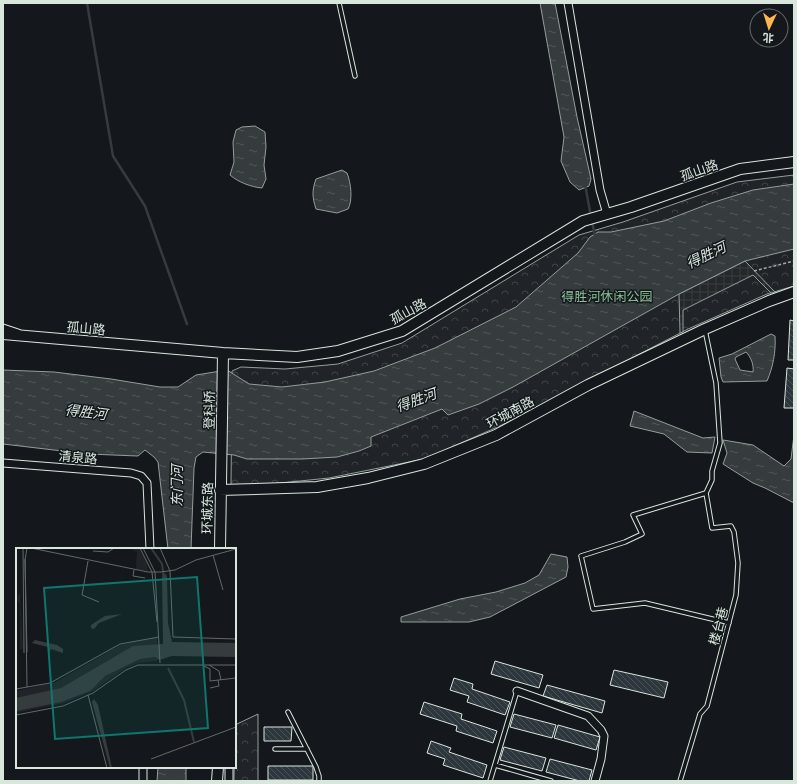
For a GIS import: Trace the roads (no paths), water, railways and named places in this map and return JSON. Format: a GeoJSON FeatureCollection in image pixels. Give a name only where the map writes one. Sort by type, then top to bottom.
{"type":"FeatureCollection","features":[{"type":"Feature","properties":{"kind":"street"},"geometry":{"type":"LineString","coordinates":[[568,3],[600,190],[607,214]]}},
{"type":"Feature","properties":{"kind":"street","name":"孤山路"},"geometry":{"type":"LineString","coordinates":[[3,334],[224,353],[297,357],[338,351],[402,331],[583,221],[631,207],[740,169],[794,162]]}},
{"type":"Feature","properties":{"kind":"street","name":"环城南路"},"geometry":{"type":"LineString","coordinates":[[220,490],[317,487],[368,478],[424,464],[496,435],[588,385],[705,329],[769,301],[794,292]]}},
{"type":"Feature","properties":{"kind":"street"},"geometry":{"type":"LineString","coordinates":[[3,328],[21,335]]}},
{"type":"Feature","properties":{"kind":"street","name":"登科桥"},"geometry":{"type":"LineString","coordinates":[[221,468],[224,353]]}},
{"type":"Feature","properties":{"kind":"street","name":"清泉路"},"geometry":{"type":"LineString","coordinates":[[3,463],[131,473],[141,476],[147,483],[150,548]]}},
{"type":"Feature","properties":{"kind":"street","name":"环城东路"},"geometry":{"type":"LineString","coordinates":[[220,548],[221,468]]}},
{"type":"Feature","properties":{"kind":"street"},"geometry":{"type":"LineString","coordinates":[[517,691],[588,716],[602,730],[604,736],[601,758],[595,781]]}},
{"type":"Feature","properties":{"kind":"street"},"geometry":{"type":"LineString","coordinates":[[143,781],[144,768]]}},
{"type":"Feature","properties":{"kind":"street"},"geometry":{"type":"LineString","coordinates":[[218,768],[218,781]]}},
{"type":"Feature","properties":{"kind":"street"},"geometry":{"type":"LineString","coordinates":[[229,768],[229,781]]}},
{"type":"Feature","properties":{"kind":"lane"},"geometry":{"type":"LineString","coordinates":[[339,3],[355,76]]}},
{"type":"Feature","properties":{"kind":"lane"},"geometry":{"type":"LineString","coordinates":[[705,329],[716,384],[720,436],[720,443],[712,471],[712,480],[706,493],[633,515],[642,534],[625,542],[580,556],[594,608],[645,603],[729,623]]}},
{"type":"Feature","properties":{"kind":"lane","name":"楼台巷"},"geometry":{"type":"LineString","coordinates":[[680,781],[700,714],[707,706],[736,595],[738,563],[734,532],[731,526],[712,528],[706,493]]}},
{"type":"Feature","properties":{"kind":"lane"},"geometry":{"type":"LineString","coordinates":[[490,781],[517,691]]}},
{"type":"Feature","properties":{"kind":"lane"},"geometry":{"type":"LineString","coordinates":[[288,712],[316,767],[319,781]]}},
{"type":"Feature","properties":{"kind":"lane"},"geometry":{"type":"LineString","coordinates":[[275,749],[307,749]]}},
{"type":"Feature","properties":{"kind":"lane"},"geometry":{"type":"LineString","coordinates":[[495,765],[551,781]]}},
{"type":"Feature","properties":{"kind":"water"},"geometry":{"type":"Polygon","coordinates":[[[540,3],[555,3],[577,117],[591,179],[589,186],[579,190],[570,182],[561,161],[564,137],[540,3]]]}},
{"type":"Feature","properties":{"kind":"water"},"geometry":{"type":"Polygon","coordinates":[[[255,126],[265,132],[266,147],[264,165],[266,179],[262,188],[245,184],[230,175],[234,162],[233,142],[236,130],[242,127],[255,126]]]}},
{"type":"Feature","properties":{"kind":"water"},"geometry":{"type":"Polygon","coordinates":[[[342,170],[347,173],[350,182],[351,201],[348,209],[337,213],[316,209],[313,194],[316,179],[342,170]]]}},
{"type":"Feature","properties":{"kind":"water","name":"得胜河休闲公园"},"geometry":{"type":"Polygon","coordinates":[[[794,184],[794,249],[745,261],[679,294],[513,387],[479,404],[448,415],[442,409],[371,437],[371,446],[337,457],[302,459],[247,459],[234,455],[203,452],[196,457],[194,468],[191,548],[168,548],[158,462],[145,450],[138,456],[88,454],[3,444],[3,370],[54,372],[160,387],[178,387],[196,375],[227,370],[249,384],[282,387],[325,382],[374,371],[435,348],[516,307],[578,253],[590,237],[598,232],[611,232],[664,221],[711,203],[753,190],[794,184]]]}},
{"type":"Feature","properties":{"kind":"water"},"geometry":{"type":"Polygon","coordinates":[[[771,334],[775,336],[774,359],[767,381],[723,382],[719,358],[732,354],[771,334]],[[746,352],[735,359],[740,370],[753,372],[753,364],[746,352]]]}},
{"type":"Feature","properties":{"kind":"water"},"geometry":{"type":"Polygon","coordinates":[[[634,411],[703,438],[715,437],[712,453],[687,452],[664,434],[630,426],[634,411]]]}},
{"type":"Feature","properties":{"kind":"water"},"geometry":{"type":"Polygon","coordinates":[[[794,435],[794,503],[753,483],[723,464],[727,453],[723,440],[753,445],[784,466],[791,459],[794,435]]]}},
{"type":"Feature","properties":{"kind":"water"},"geometry":{"type":"Polygon","coordinates":[[[551,554],[567,557],[568,567],[566,577],[490,617],[469,622],[401,622],[401,617],[460,599],[496,592],[525,583],[539,575],[551,554]]]}},
{"type":"Feature","properties":{"kind":"water"},"geometry":{"type":"Polygon","coordinates":[[[158,768],[186,768],[186,781],[157,781],[158,768]]]}},
{"type":"Feature","properties":{"kind":"waterway"},"geometry":{"type":"LineString","coordinates":[[87,3],[113,156],[145,206],[187,324]]}},
{"type":"Feature","properties":{"kind":"waterway"},"geometry":{"type":"LineString","coordinates":[[585,184],[591,217]]}},
{"type":"Feature","properties":{"kind":"waterway"},"geometry":{"type":"LineString","coordinates":[[592,222],[595,236]]}},
{"type":"Feature","properties":{"kind":"water label","name":"得胜河"},"geometry":{"type":"Point","coordinates":[706,255]}},
{"type":"Feature","properties":{"kind":"water label","name":"得胜河"},"geometry":{"type":"Point","coordinates":[416,400]}},
{"type":"Feature","properties":{"kind":"water label","name":"得胜河"},"geometry":{"type":"Point","coordinates":[86,412]}},
{"type":"Feature","properties":{"kind":"water label","name":"东门河"},"geometry":{"type":"Point","coordinates":[177,486]}}]}
